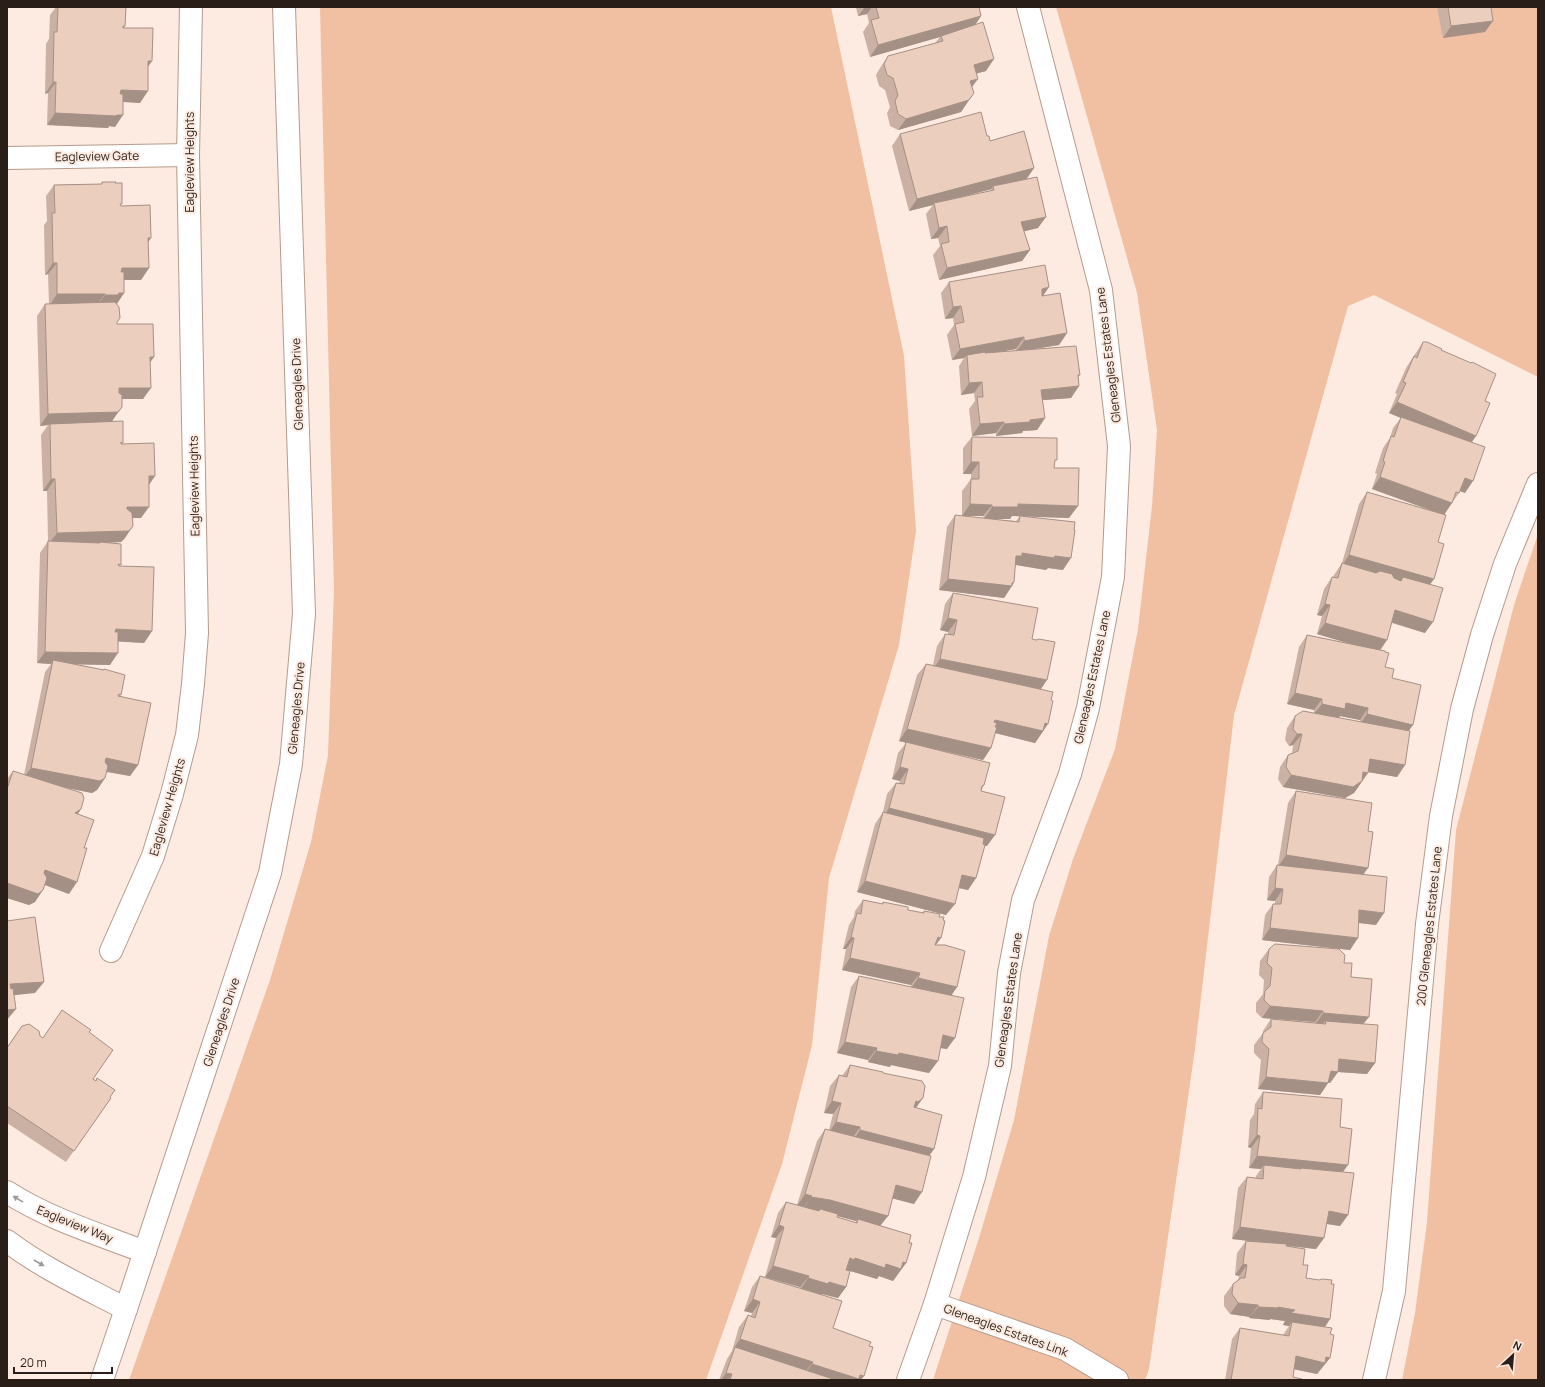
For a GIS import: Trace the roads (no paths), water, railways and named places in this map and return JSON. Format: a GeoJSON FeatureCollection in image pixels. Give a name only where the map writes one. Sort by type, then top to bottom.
{"type":"FeatureCollection","features":[{"type":"Feature","properties":{"kind":"street","name":"Eagleview Heights"},"geometry":{"type":"LineString","coordinates":[[111,951],[153,856],[172,794],[187,735],[193,684],[197,632],[188,155],[191,7]]}},
{"type":"Feature","properties":{"kind":"street","name":"Gleneagles Drive"},"geometry":{"type":"LineString","coordinates":[[102,1380],[270,873],[291,764],[304,614],[284,7]]}},
{"type":"Feature","properties":{"kind":"street","name":"Gleneagles Estates Lane"},"geometry":{"type":"LineString","coordinates":[[908,1380],[935,1304],[974,1177],[1000,1066],[1009,973],[1023,900],[1070,774],[1088,708],[1113,577],[1119,446],[1101,290],[1028,7]]}},
{"type":"Feature","properties":{"kind":"street","name":"Eagleview Gate"},"geometry":{"type":"LineString","coordinates":[[7,158],[188,155]]}},
{"type":"Feature","properties":{"kind":"street","name":"200 Gleneagles Estates Lane"},"geometry":{"type":"LineString","coordinates":[[1374,1380],[1394,1291],[1427,924],[1441,816],[1462,709],[1482,635],[1505,564],[1538,484]]}},
{"type":"Feature","properties":{"kind":"street","name":"Eagleview Way"},"geometry":{"type":"LineString","coordinates":[[7,1192],[20,1201],[52,1216],[145,1252]]}},
{"type":"Feature","properties":{"kind":"street"},"geometry":{"type":"LineString","coordinates":[[7,1241],[29,1258],[126,1309]]}},
{"type":"Feature","properties":{"kind":"street","name":"Gleneagles Estates Link"},"geometry":{"type":"LineString","coordinates":[[935,1304],[1065,1349],[1117,1380]]}}]}
